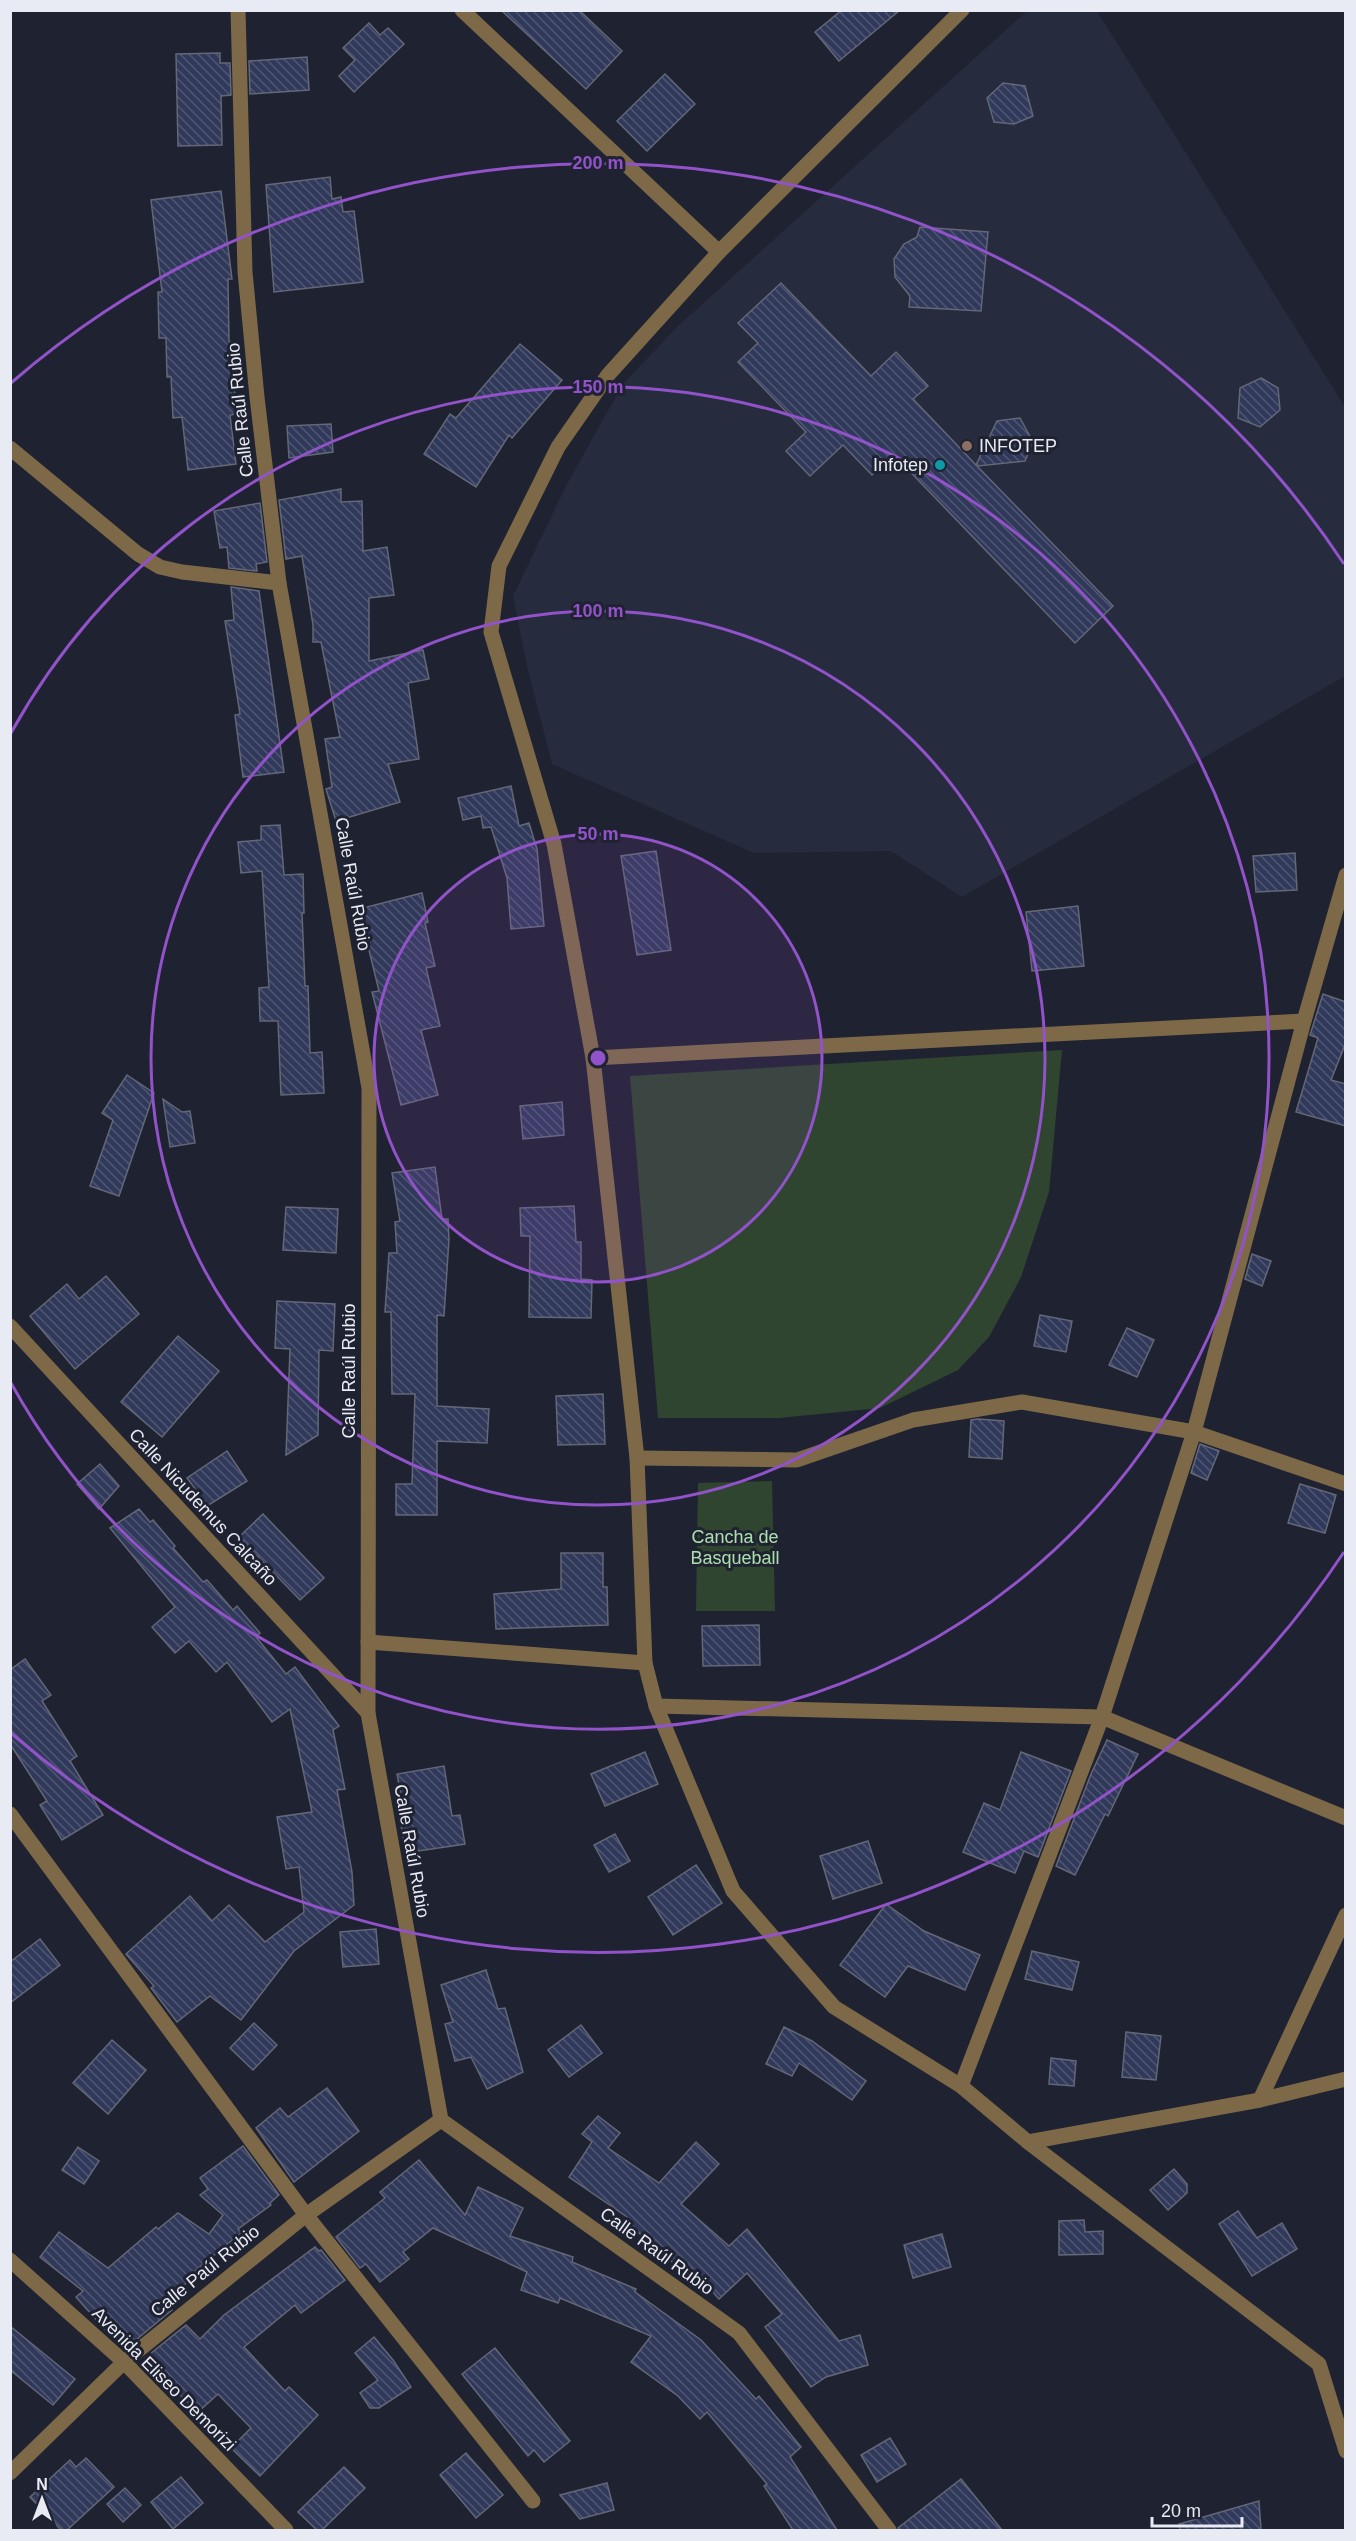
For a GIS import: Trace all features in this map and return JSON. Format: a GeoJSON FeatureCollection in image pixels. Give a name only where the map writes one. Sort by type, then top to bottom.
{"type":"FeatureCollection","features":[{"type":"Feature","properties":{"kind":"street","name":"Calle Raúl Rubio"},"geometry":{"type":"LineString","coordinates":[[238,10],[245,272],[279,583],[369,1088],[368,1713],[441,2120],[739,2333],[889,2530]]}},
{"type":"Feature","properties":{"kind":"street"},"geometry":{"type":"LineString","coordinates":[[462,10],[719,252]]}},
{"type":"Feature","properties":{"kind":"street"},"geometry":{"type":"LineString","coordinates":[[962,10],[719,252],[608,375],[558,447],[499,566],[492,632],[554,844],[593,1058],[637,1458],[645,1663],[656,1706],[733,1891],[834,2007],[961,2086],[1028,2142],[1319,2364],[1346,2451]]}},
{"type":"Feature","properties":{"kind":"street"},"geometry":{"type":"LineString","coordinates":[[10,448],[138,554],[160,567],[182,572],[279,583]]}},
{"type":"Feature","properties":{"kind":"street"},"geometry":{"type":"LineString","coordinates":[[961,2086],[1102,1717],[1194,1432],[1345,877]]}},
{"type":"Feature","properties":{"kind":"street"},"geometry":{"type":"LineString","coordinates":[[593,1058],[1304,1022]]}},
{"type":"Feature","properties":{"kind":"street","name":"Calle Nicudemus Calcaño"},"geometry":{"type":"LineString","coordinates":[[10,1326],[368,1713]]}},
{"type":"Feature","properties":{"kind":"street"},"geometry":{"type":"LineString","coordinates":[[637,1458],[797,1460],[914,1420],[1022,1402],[1194,1432],[1346,1484]]}},
{"type":"Feature","properties":{"kind":"street"},"geometry":{"type":"LineString","coordinates":[[368,1642],[645,1663]]}},
{"type":"Feature","properties":{"kind":"street"},"geometry":{"type":"LineString","coordinates":[[656,1706],[1102,1717],[1346,1818]]}},
{"type":"Feature","properties":{"kind":"street"},"geometry":{"type":"LineString","coordinates":[[10,1814],[306,2215],[533,2501]]}},
{"type":"Feature","properties":{"kind":"street"},"geometry":{"type":"LineString","coordinates":[[1260,2100],[1346,1915]]}},
{"type":"Feature","properties":{"kind":"street"},"geometry":{"type":"LineString","coordinates":[[1028,2142],[1260,2100],[1346,2079]]}},
{"type":"Feature","properties":{"kind":"street","name":"Calle Paúl Rubio"},"geometry":{"type":"LineString","coordinates":[[10,2473],[124,2362],[306,2215],[441,2120]]}},
{"type":"Feature","properties":{"kind":"street","name":"Avenida Eliseo Demorizi"},"geometry":{"type":"LineString","coordinates":[[10,2260],[124,2362],[286,2530]]}},
{"type":"Feature","properties":{"kind":"shaded area","name":"INFOTEP"},"geometry":{"type":"Polygon","coordinates":[[[1027,11],[1097,11],[1345,407],[1345,676],[962,897],[891,851],[754,853],[552,764],[527,666],[513,596],[567,484],[623,384],[678,326],[1027,11]]]}},
{"type":"Feature","properties":{"kind":"green space"},"geometry":{"type":"Polygon","coordinates":[[[1062,1050],[1049,1192],[1021,1277],[989,1337],[958,1370],[880,1408],[779,1418],[658,1418],[630,1076],[1062,1050]]]}},
{"type":"Feature","properties":{"kind":"green space","name":"Cancha de Basqueball"},"geometry":{"type":"Polygon","coordinates":[[[772,1481],[775,1611],[696,1611],[698,1483],[772,1481]]]}},
{"type":"Feature","properties":{"kind":"building"},"geometry":{"type":"Polygon","coordinates":[[[501,10],[579,10],[622,51],[586,89],[501,10]]]}},
{"type":"Feature","properties":{"kind":"building"},"geometry":{"type":"Polygon","coordinates":[[[842,10],[900,10],[839,61],[815,32],[842,10]]]}},
{"type":"Feature","properties":{"kind":"building"},"geometry":{"type":"Polygon","coordinates":[[[369,23],[380,35],[388,28],[404,44],[354,92],[339,76],[355,60],[343,48],[369,23]]]}},
{"type":"Feature","properties":{"kind":"building"},"geometry":{"type":"Polygon","coordinates":[[[220,53],[220,63],[230,63],[231,95],[221,96],[222,145],[178,146],[176,54],[220,53]]]}},
{"type":"Feature","properties":{"kind":"building"},"geometry":{"type":"Polygon","coordinates":[[[307,57],[309,90],[250,94],[249,61],[307,57]]]}},
{"type":"Feature","properties":{"kind":"building"},"geometry":{"type":"Polygon","coordinates":[[[665,74],[695,104],[647,151],[617,121],[665,74]]]}},
{"type":"Feature","properties":{"kind":"building"},"geometry":{"type":"Polygon","coordinates":[[[1003,83],[1025,86],[1033,116],[1014,124],[994,122],[987,98],[1003,83]]]}},
{"type":"Feature","properties":{"kind":"building"},"geometry":{"type":"Polygon","coordinates":[[[330,177],[332,199],[341,197],[343,212],[354,211],[363,282],[274,292],[266,185],[330,177]]]}},
{"type":"Feature","properties":{"kind":"building"},"geometry":{"type":"Polygon","coordinates":[[[221,191],[232,279],[228,279],[229,342],[232,342],[236,414],[230,415],[236,464],[188,470],[182,417],[173,418],[171,377],[167,377],[166,338],[159,338],[158,292],[162,292],[151,200],[221,191]]]}},
{"type":"Feature","properties":{"kind":"building"},"geometry":{"type":"Polygon","coordinates":[[[920,227],[988,232],[981,311],[909,307],[910,296],[895,277],[894,259],[904,244],[917,237],[920,227]]]}},
{"type":"Feature","properties":{"kind":"building","name":"Infotep"},"geometry":{"type":"Polygon","coordinates":[[[781,283],[871,376],[896,352],[928,386],[913,399],[976,465],[997,421],[1020,418],[1033,442],[1025,461],[977,466],[1113,606],[1075,643],[894,455],[872,475],[843,445],[810,476],[786,451],[806,432],[738,362],[758,343],[738,323],[781,283]]]}},
{"type":"Feature","properties":{"kind":"building"},"geometry":{"type":"Polygon","coordinates":[[[520,344],[562,380],[512,438],[509,435],[476,487],[424,454],[450,414],[456,418],[520,344]]]}},
{"type":"Feature","properties":{"kind":"building"},"geometry":{"type":"Polygon","coordinates":[[[1261,378],[1278,388],[1280,410],[1260,427],[1238,418],[1240,388],[1261,378]]]}},
{"type":"Feature","properties":{"kind":"building"},"geometry":{"type":"Polygon","coordinates":[[[331,424],[333,452],[289,458],[287,426],[331,424]]]}},
{"type":"Feature","properties":{"kind":"building"},"geometry":{"type":"Polygon","coordinates":[[[341,489],[341,502],[362,501],[363,551],[387,547],[394,595],[369,598],[369,661],[423,650],[429,679],[408,683],[419,759],[388,764],[400,802],[336,821],[326,789],[332,787],[325,739],[340,737],[321,642],[313,642],[313,625],[302,556],[286,559],[279,500],[341,489]]]}},
{"type":"Feature","properties":{"kind":"building"},"geometry":{"type":"Polygon","coordinates":[[[260,503],[267,562],[256,564],[257,571],[229,568],[227,547],[220,548],[214,511],[260,503]]]}},
{"type":"Feature","properties":{"kind":"building"},"geometry":{"type":"Polygon","coordinates":[[[231,587],[259,591],[284,772],[243,777],[235,715],[240,714],[225,621],[234,620],[231,587]]]}},
{"type":"Feature","properties":{"kind":"building"},"geometry":{"type":"Polygon","coordinates":[[[511,786],[519,826],[529,823],[537,849],[544,926],[511,929],[507,878],[491,827],[483,828],[481,816],[463,820],[458,798],[511,786]]]}},
{"type":"Feature","properties":{"kind":"building"},"geometry":{"type":"Polygon","coordinates":[[[280,825],[284,875],[303,874],[304,913],[302,913],[305,986],[308,986],[310,1053],[322,1052],[324,1093],[281,1095],[278,1021],[260,1021],[259,988],[269,987],[262,871],[241,873],[238,842],[261,840],[261,826],[280,825]]]}},
{"type":"Feature","properties":{"kind":"building"},"geometry":{"type":"Polygon","coordinates":[[[656,851],[671,950],[637,955],[621,856],[656,851]]]}},
{"type":"Feature","properties":{"kind":"building"},"geometry":{"type":"Polygon","coordinates":[[[1295,853],[1297,890],[1256,892],[1253,856],[1295,853]]]}},
{"type":"Feature","properties":{"kind":"building"},"geometry":{"type":"Polygon","coordinates":[[[422,893],[428,922],[425,923],[435,966],[426,968],[440,1026],[421,1030],[438,1095],[401,1105],[372,992],[379,991],[359,909],[422,893]]]}},
{"type":"Feature","properties":{"kind":"building"},"geometry":{"type":"Polygon","coordinates":[[[1078,906],[1084,966],[1032,971],[1026,912],[1078,906]]]}},
{"type":"Feature","properties":{"kind":"building"},"geometry":{"type":"Polygon","coordinates":[[[1323,994],[1346,1002],[1346,1042],[1331,1080],[1346,1084],[1346,1126],[1296,1112],[1318,1038],[1310,1035],[1323,994]]]}},
{"type":"Feature","properties":{"kind":"building"},"geometry":{"type":"Polygon","coordinates":[[[127,1075],[154,1093],[119,1196],[90,1186],[113,1120],[102,1113],[127,1075]]]}},
{"type":"Feature","properties":{"kind":"building"},"geometry":{"type":"Polygon","coordinates":[[[163,1099],[182,1112],[190,1111],[195,1143],[170,1147],[163,1099]]]}},
{"type":"Feature","properties":{"kind":"building"},"geometry":{"type":"Polygon","coordinates":[[[562,1102],[564,1135],[523,1139],[520,1106],[562,1102]]]}},
{"type":"Feature","properties":{"kind":"building"},"geometry":{"type":"Polygon","coordinates":[[[435,1167],[442,1219],[448,1219],[449,1239],[444,1316],[437,1315],[437,1406],[489,1409],[487,1443],[437,1441],[437,1515],[396,1515],[396,1484],[412,1484],[415,1394],[392,1394],[391,1312],[385,1312],[389,1253],[397,1253],[395,1222],[400,1221],[392,1173],[435,1167]]]}},
{"type":"Feature","properties":{"kind":"building"},"geometry":{"type":"Polygon","coordinates":[[[574,1206],[576,1242],[581,1242],[581,1279],[592,1280],[591,1318],[529,1317],[530,1236],[521,1236],[520,1208],[574,1206]]]}},
{"type":"Feature","properties":{"kind":"building"},"geometry":{"type":"Polygon","coordinates":[[[286,1207],[338,1209],[336,1253],[283,1250],[286,1207]]]}},
{"type":"Feature","properties":{"kind":"building"},"geometry":{"type":"Polygon","coordinates":[[[1252,1254],[1271,1261],[1262,1286],[1245,1279],[1252,1254]]]}},
{"type":"Feature","properties":{"kind":"building"},"geometry":{"type":"Polygon","coordinates":[[[106,1276],[139,1314],[75,1369],[30,1316],[67,1284],[79,1299],[106,1276]]]}},
{"type":"Feature","properties":{"kind":"building"},"geometry":{"type":"Polygon","coordinates":[[[277,1301],[335,1304],[333,1351],[319,1350],[318,1435],[286,1455],[290,1349],[275,1348],[277,1301]]]}},
{"type":"Feature","properties":{"kind":"building"},"geometry":{"type":"Polygon","coordinates":[[[1040,1315],[1072,1321],[1066,1352],[1034,1346],[1040,1315]]]}},
{"type":"Feature","properties":{"kind":"building"},"geometry":{"type":"Polygon","coordinates":[[[1127,1328],[1154,1340],[1137,1377],[1109,1365],[1127,1328]]]}},
{"type":"Feature","properties":{"kind":"building"},"geometry":{"type":"Polygon","coordinates":[[[178,1336],[219,1371],[162,1437],[121,1402],[178,1336]]]}},
{"type":"Feature","properties":{"kind":"building"},"geometry":{"type":"Polygon","coordinates":[[[603,1394],[605,1444],[558,1445],[556,1396],[603,1394]]]}},
{"type":"Feature","properties":{"kind":"building"},"geometry":{"type":"Polygon","coordinates":[[[971,1420],[1004,1421],[1002,1459],[969,1457],[971,1420]]]}},
{"type":"Feature","properties":{"kind":"building"},"geometry":{"type":"Polygon","coordinates":[[[1200,1444],[1219,1451],[1207,1480],[1191,1473],[1200,1444]]]}},
{"type":"Feature","properties":{"kind":"building"},"geometry":{"type":"Polygon","coordinates":[[[227,1451],[247,1481],[207,1506],[187,1478],[227,1451]]]}},
{"type":"Feature","properties":{"kind":"building"},"geometry":{"type":"Polygon","coordinates":[[[100,1464],[119,1486],[99,1509],[77,1484],[100,1464]]]}},
{"type":"Feature","properties":{"kind":"building"},"geometry":{"type":"Polygon","coordinates":[[[1300,1484],[1336,1495],[1325,1533],[1288,1523],[1300,1484]]]}},
{"type":"Feature","properties":{"kind":"building"},"geometry":{"type":"Polygon","coordinates":[[[139,1509],[150,1522],[153,1520],[175,1546],[173,1548],[203,1582],[207,1580],[233,1610],[237,1606],[260,1633],[256,1637],[286,1674],[295,1667],[339,1726],[333,1730],[345,1789],[337,1790],[352,1872],[354,1905],[294,1951],[241,2020],[210,1996],[177,2022],[151,1988],[154,1986],[126,1954],[190,1896],[212,1921],[229,1905],[265,1942],[304,1912],[299,1867],[286,1869],[277,1817],[312,1812],[290,1709],[272,1722],[227,1662],[216,1672],[189,1641],[175,1653],[152,1627],[175,1607],[110,1528],[139,1509]]]}},
{"type":"Feature","properties":{"kind":"building"},"geometry":{"type":"Polygon","coordinates":[[[263,1514],[324,1578],[300,1600],[239,1537],[263,1514]]]}},
{"type":"Feature","properties":{"kind":"building"},"geometry":{"type":"Polygon","coordinates":[[[561,1553],[603,1553],[603,1587],[607,1587],[608,1625],[496,1629],[494,1594],[561,1589],[561,1553]]]}},
{"type":"Feature","properties":{"kind":"building"},"geometry":{"type":"Polygon","coordinates":[[[759,1625],[760,1665],[703,1666],[702,1626],[759,1625]]]}},
{"type":"Feature","properties":{"kind":"building"},"geometry":{"type":"Polygon","coordinates":[[[25,1659],[51,1695],[42,1701],[77,1756],[70,1761],[103,1815],[62,1840],[40,1805],[47,1801],[10,1744],[10,1670],[25,1659]]]}},
{"type":"Feature","properties":{"kind":"building"},"geometry":{"type":"Polygon","coordinates":[[[1107,1740],[1138,1754],[1108,1816],[1105,1814],[1075,1875],[1056,1866],[1091,1774],[1107,1740]]]}},
{"type":"Feature","properties":{"kind":"building"},"geometry":{"type":"Polygon","coordinates":[[[645,1752],[658,1784],[605,1806],[591,1774],[645,1752]]]}},
{"type":"Feature","properties":{"kind":"building"},"geometry":{"type":"Polygon","coordinates":[[[1021,1752],[1071,1771],[1038,1857],[1024,1851],[1015,1873],[963,1852],[984,1803],[1000,1810],[1021,1752]]]}},
{"type":"Feature","properties":{"kind":"building"},"geometry":{"type":"Polygon","coordinates":[[[444,1766],[452,1816],[460,1815],[465,1844],[405,1853],[401,1824],[406,1823],[397,1774],[444,1766]]]}},
{"type":"Feature","properties":{"kind":"building"},"geometry":{"type":"Polygon","coordinates":[[[615,1834],[630,1861],[609,1872],[594,1845],[615,1834]]]}},
{"type":"Feature","properties":{"kind":"building"},"geometry":{"type":"Polygon","coordinates":[[[868,1841],[882,1883],[833,1899],[820,1856],[868,1841]]]}},
{"type":"Feature","properties":{"kind":"building"},"geometry":{"type":"Polygon","coordinates":[[[696,1865],[722,1903],[673,1935],[648,1897],[696,1865]]]}},
{"type":"Feature","properties":{"kind":"building"},"geometry":{"type":"Polygon","coordinates":[[[886,1904],[924,1931],[980,1955],[965,1990],[908,1966],[885,1997],[840,1965],[886,1904]]]}},
{"type":"Feature","properties":{"kind":"building"},"geometry":{"type":"Polygon","coordinates":[[[376,1929],[379,1964],[343,1967],[340,1932],[376,1929]]]}},
{"type":"Feature","properties":{"kind":"building"},"geometry":{"type":"Polygon","coordinates":[[[40,1939],[60,1965],[10,2003],[10,1962],[40,1939]]]}},
{"type":"Feature","properties":{"kind":"building"},"geometry":{"type":"Polygon","coordinates":[[[1032,1951],[1079,1962],[1072,1990],[1025,1979],[1032,1951]]]}},
{"type":"Feature","properties":{"kind":"building"},"geometry":{"type":"Polygon","coordinates":[[[486,1970],[498,2009],[505,2008],[523,2072],[487,2089],[471,2057],[455,2061],[445,2024],[453,2022],[441,1985],[486,1970]]]}},
{"type":"Feature","properties":{"kind":"building"},"geometry":{"type":"Polygon","coordinates":[[[254,2023],[277,2045],[253,2070],[230,2048],[254,2023]]]}},
{"type":"Feature","properties":{"kind":"building"},"geometry":{"type":"Polygon","coordinates":[[[581,2025],[602,2053],[569,2077],[548,2050],[581,2025]]]}},
{"type":"Feature","properties":{"kind":"building"},"geometry":{"type":"Polygon","coordinates":[[[784,2027],[812,2041],[866,2081],[852,2100],[799,2063],[792,2076],[766,2064],[784,2027]]]}},
{"type":"Feature","properties":{"kind":"building"},"geometry":{"type":"Polygon","coordinates":[[[1126,2032],[1161,2036],[1156,2080],[1122,2077],[1126,2032]]]}},
{"type":"Feature","properties":{"kind":"building"},"geometry":{"type":"Polygon","coordinates":[[[112,2040],[146,2070],[108,2114],[73,2083],[112,2040]]]}},
{"type":"Feature","properties":{"kind":"building"},"geometry":{"type":"Polygon","coordinates":[[[1051,2058],[1076,2061],[1074,2086],[1049,2084],[1051,2058]]]}},
{"type":"Feature","properties":{"kind":"building"},"geometry":{"type":"Polygon","coordinates":[[[327,2088],[359,2131],[294,2182],[256,2128],[280,2108],[288,2117],[327,2088]]]}},
{"type":"Feature","properties":{"kind":"building"},"geometry":{"type":"Polygon","coordinates":[[[598,2116],[620,2133],[608,2148],[659,2183],[696,2142],[719,2164],[681,2204],[729,2246],[747,2229],[839,2341],[860,2335],[868,2365],[826,2377],[811,2387],[765,2327],[782,2314],[747,2273],[719,2299],[691,2268],[686,2274],[624,2220],[627,2217],[569,2177],[592,2142],[582,2134],[598,2116]]]}},
{"type":"Feature","properties":{"kind":"building"},"geometry":{"type":"Polygon","coordinates":[[[243,2146],[279,2195],[270,2203],[271,2205],[238,2229],[241,2233],[195,2271],[197,2274],[164,2302],[172,2310],[131,2344],[124,2336],[117,2343],[76,2297],[83,2291],[40,2257],[59,2232],[108,2268],[156,2227],[158,2229],[178,2213],[209,2234],[223,2215],[200,2195],[208,2189],[200,2178],[243,2146]]]}},
{"type":"Feature","properties":{"kind":"building"},"geometry":{"type":"Polygon","coordinates":[[[78,2147],[99,2161],[84,2184],[62,2170],[78,2147]]]}},
{"type":"Feature","properties":{"kind":"building"},"geometry":{"type":"Polygon","coordinates":[[[419,2160],[465,2215],[478,2187],[523,2208],[510,2236],[573,2257],[572,2262],[636,2289],[635,2292],[701,2340],[756,2399],[759,2396],[801,2447],[790,2457],[837,2530],[793,2530],[764,2486],[767,2484],[707,2412],[700,2419],[678,2396],[631,2362],[651,2336],[560,2298],[558,2303],[521,2290],[527,2272],[433,2228],[403,2252],[409,2259],[380,2282],[366,2264],[360,2268],[336,2237],[385,2198],[380,2192],[419,2160]]]}},
{"type":"Feature","properties":{"kind":"building"},"geometry":{"type":"Polygon","coordinates":[[[1174,2169],[1187,2184],[1187,2193],[1168,2210],[1150,2190],[1174,2169]]]}},
{"type":"Feature","properties":{"kind":"building"},"geometry":{"type":"Polygon","coordinates":[[[1238,2211],[1257,2238],[1282,2223],[1297,2249],[1252,2276],[1219,2224],[1238,2211]]]}},
{"type":"Feature","properties":{"kind":"building"},"geometry":{"type":"Polygon","coordinates":[[[1084,2220],[1085,2232],[1103,2231],[1103,2254],[1059,2255],[1059,2221],[1084,2220]]]}},
{"type":"Feature","properties":{"kind":"building"},"geometry":{"type":"Polygon","coordinates":[[[942,2234],[951,2267],[913,2278],[904,2245],[942,2234]]]}},
{"type":"Feature","properties":{"kind":"building"},"geometry":{"type":"Polygon","coordinates":[[[315,2247],[321,2250],[345,2280],[301,2313],[295,2305],[244,2347],[285,2391],[289,2387],[318,2415],[260,2476],[231,2448],[251,2428],[218,2394],[197,2413],[145,2358],[186,2325],[200,2339],[224,2315],[315,2247]]]}},
{"type":"Feature","properties":{"kind":"building"},"geometry":{"type":"Polygon","coordinates":[[[10,2326],[75,2379],[53,2405],[10,2370],[10,2326]]]}},
{"type":"Feature","properties":{"kind":"building"},"geometry":{"type":"Polygon","coordinates":[[[374,2337],[411,2387],[379,2408],[370,2408],[360,2393],[378,2380],[355,2353],[374,2337]]]}},
{"type":"Feature","properties":{"kind":"building"},"geometry":{"type":"Polygon","coordinates":[[[495,2348],[570,2441],[544,2462],[534,2450],[528,2456],[462,2374],[495,2348]]]}},
{"type":"Feature","properties":{"kind":"building"},"geometry":{"type":"Polygon","coordinates":[[[890,2438],[906,2464],[877,2482],[861,2455],[890,2438]]]}},
{"type":"Feature","properties":{"kind":"building"},"geometry":{"type":"Polygon","coordinates":[[[466,2453],[503,2495],[476,2518],[440,2475],[466,2453]]]}},
{"type":"Feature","properties":{"kind":"building"},"geometry":{"type":"Polygon","coordinates":[[[86,2458],[114,2487],[67,2530],[61,2530],[30,2497],[70,2460],[76,2467],[86,2458]]]}},
{"type":"Feature","properties":{"kind":"building"},"geometry":{"type":"Polygon","coordinates":[[[344,2467],[365,2488],[322,2530],[317,2530],[298,2512],[344,2467]]]}},
{"type":"Feature","properties":{"kind":"building"},"geometry":{"type":"Polygon","coordinates":[[[181,2477],[203,2503],[173,2529],[151,2502],[181,2477]]]}},
{"type":"Feature","properties":{"kind":"building"},"geometry":{"type":"Polygon","coordinates":[[[961,2479],[1002,2530],[899,2530],[898,2528],[961,2479]]]}},
{"type":"Feature","properties":{"kind":"building"},"geometry":{"type":"Polygon","coordinates":[[[607,2483],[614,2510],[580,2519],[560,2495],[607,2483]]]}},
{"type":"Feature","properties":{"kind":"building"},"geometry":{"type":"Polygon","coordinates":[[[125,2488],[141,2505],[123,2522],[107,2504],[125,2488]]]}},
{"type":"Feature","properties":{"kind":"building"},"geometry":{"type":"Polygon","coordinates":[[[1259,2501],[1261,2530],[1180,2530],[1179,2524],[1259,2501]]]}},
{"type":"Feature","properties":{"kind":"place","name":"INFOTEP"},"geometry":{"type":"Point","coordinates":[967,446]}},
{"type":"Feature","properties":{"kind":"place","name":"Infotep"},"geometry":{"type":"Point","coordinates":[940,465]}}]}
